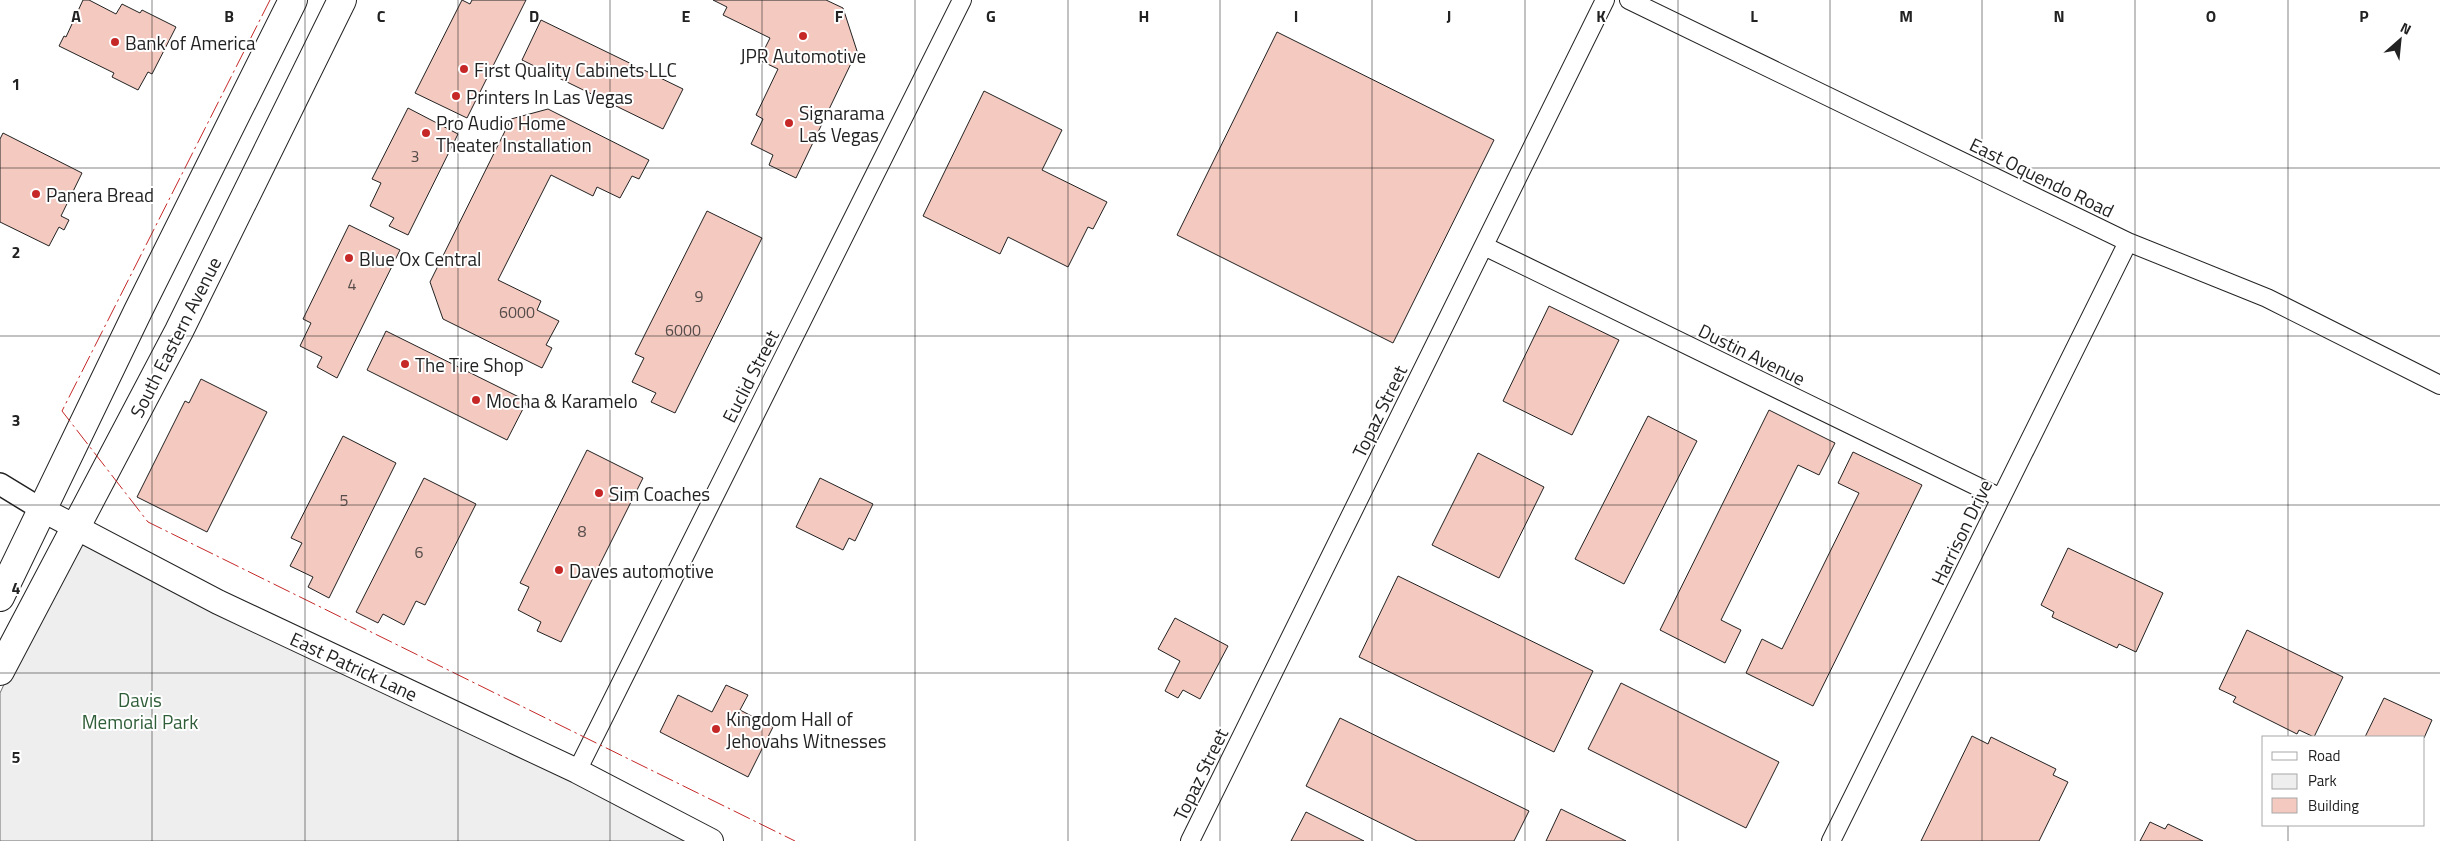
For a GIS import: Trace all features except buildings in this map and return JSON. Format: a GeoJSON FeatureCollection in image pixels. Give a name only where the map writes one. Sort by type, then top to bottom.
{"type":"FeatureCollection","features":[{"type":"Feature","properties":{"kind":"main road"},"geometry":{"type":"LineString","coordinates":[[0,597],[293,0]]}},
{"type":"Feature","properties":{"kind":"main road","name":"South Eastern Avenue"},"geometry":{"type":"LineString","coordinates":[[0,671],[78,527],[190,308],[342,0]]}},
{"type":"Feature","properties":{"kind":"main road","name":"East Patrick Lane"},"geometry":{"type":"LineString","coordinates":[[42,509],[218,602],[577,771],[711,841]]}},
{"type":"Feature","properties":{"kind":"street","name":"Euclid Street"},"geometry":{"type":"LineString","coordinates":[[577,771],[962,0]]}},
{"type":"Feature","properties":{"kind":"street","name":"Topaz Street"},"geometry":{"type":"LineString","coordinates":[[1190,841],[1605,0]]}},
{"type":"Feature","properties":{"kind":"street","name":"East Oquendo Road"},"geometry":{"type":"LineString","coordinates":[[1629,0],[2128,242],[2267,298],[2440,385]]}},
{"type":"Feature","properties":{"kind":"street","name":"Harrison Drive"},"geometry":{"type":"LineString","coordinates":[[1831,841],[2128,242]]}},
{"type":"Feature","properties":{"kind":"street","name":"Dustin Avenue"},"geometry":{"type":"LineString","coordinates":[[1484,246],[2001,498]]}},
{"type":"Feature","properties":{"kind":"street","name":"East Patrick Lane"},"geometry":{"type":"LineString","coordinates":[[0,484],[42,509]]}},
{"type":"Feature","properties":{"kind":"green space","name":"Davis Memorial Park"},"geometry":{"type":"Polygon","coordinates":[[[78,527],[711,841],[0,841],[0,693],[78,527]]]}},
{"type":"Feature","properties":{"kind":"power"},"geometry":{"type":"LineString","coordinates":[[270,0],[62,411],[148,522],[795,841]]}},
{"type":"Feature","properties":{"kind":"place","name":"JPR Automotive"},"geometry":{"type":"Point","coordinates":[803,36]}},
{"type":"Feature","properties":{"kind":"place","name":"Bank of America"},"geometry":{"type":"Point","coordinates":[115,42]}},
{"type":"Feature","properties":{"kind":"place","name":"First Quality Cabinets LLC"},"geometry":{"type":"Point","coordinates":[464,69]}},
{"type":"Feature","properties":{"kind":"place","name":"Printers In Las Vegas"},"geometry":{"type":"Point","coordinates":[456,96]}},
{"type":"Feature","properties":{"kind":"place","name":"Signarama Las Vegas"},"geometry":{"type":"Point","coordinates":[789,123]}},
{"type":"Feature","properties":{"kind":"place","name":"Pro Audio Home Theater Installation"},"geometry":{"type":"Point","coordinates":[426,133]}},
{"type":"Feature","properties":{"kind":"place","name":"Panera Bread"},"geometry":{"type":"Point","coordinates":[36,194]}},
{"type":"Feature","properties":{"kind":"place","name":"Blue Ox Central"},"geometry":{"type":"Point","coordinates":[349,258]}},
{"type":"Feature","properties":{"kind":"place","name":"The Tire Shop"},"geometry":{"type":"Point","coordinates":[405,364]}},
{"type":"Feature","properties":{"kind":"place","name":"Mocha & Karamelo"},"geometry":{"type":"Point","coordinates":[476,400]}},
{"type":"Feature","properties":{"kind":"place","name":"Sim Coaches"},"geometry":{"type":"Point","coordinates":[599,493]}},
{"type":"Feature","properties":{"kind":"place","name":"Daves automotive"},"geometry":{"type":"Point","coordinates":[559,570]}},
{"type":"Feature","properties":{"kind":"place","name":"Kingdom Hall of Jehovahs Witnesses"},"geometry":{"type":"Point","coordinates":[716,729]}}]}
